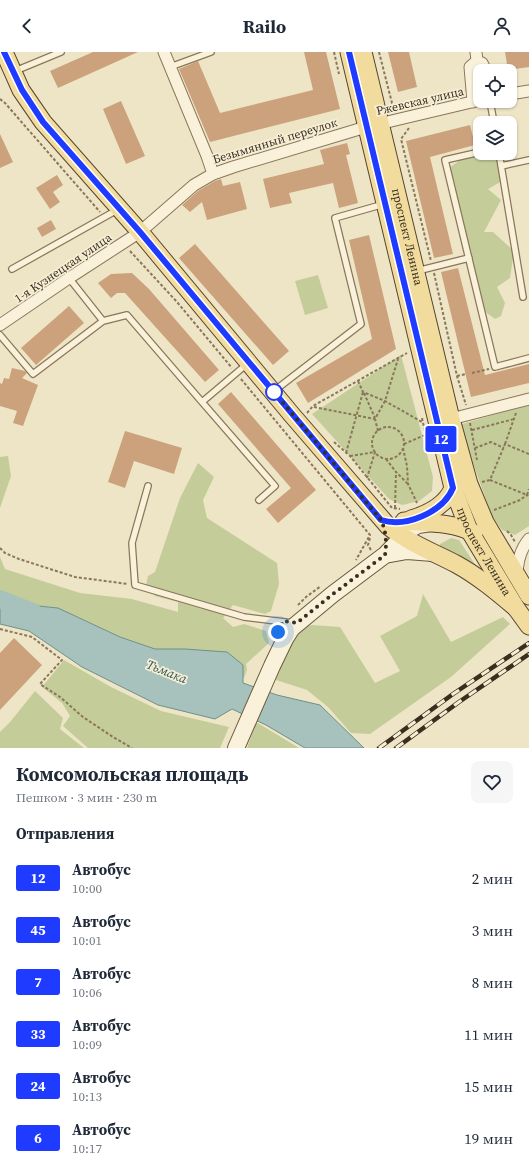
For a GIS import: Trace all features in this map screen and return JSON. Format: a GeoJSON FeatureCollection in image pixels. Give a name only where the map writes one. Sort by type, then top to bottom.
{"type":"FeatureCollection","features":[{"type":"Feature","properties":{"kind":"main road"},"geometry":{"type":"LineString","coordinates":[[4,52],[12,72],[22,90],[43,122],[112,213],[140,232],[242,367],[273,392],[381,520],[388,526],[401,519],[424,514],[442,503],[449,496],[453,488]]}},
{"type":"Feature","properties":{"kind":"main road","name":"проспект Ленина"},"geometry":{"type":"LineString","coordinates":[[349,52],[424,269],[451,419],[472,493],[484,522],[529,596]]}},
{"type":"Feature","properties":{"kind":"main road","name":"проспект Ленина"},"geometry":{"type":"LineString","coordinates":[[363,52],[384,204],[453,488],[469,530],[516,608],[529,626]]}},
{"type":"Feature","properties":{"kind":"main road"},"geometry":{"type":"LineString","coordinates":[[434,523],[442,503]]}},
{"type":"Feature","properties":{"kind":"main road"},"geometry":{"type":"LineString","coordinates":[[401,519],[452,525],[469,530],[486,539],[501,550]]}},
{"type":"Feature","properties":{"kind":"main road"},"geometry":{"type":"LineString","coordinates":[[401,519],[436,554],[458,565],[482,580],[516,608]]}},
{"type":"Feature","properties":{"kind":"main road"},"geometry":{"type":"LineString","coordinates":[[381,558],[401,519]]}},
{"type":"Feature","properties":{"kind":"main road"},"geometry":{"type":"LineString","coordinates":[[381,520],[386,534],[381,558]]}},
{"type":"Feature","properties":{"kind":"main road"},"geometry":{"type":"LineString","coordinates":[[236,748],[272,666],[285,640],[297,623],[381,558],[412,551],[436,554]]}},
{"type":"Feature","properties":{"kind":"street"},"geometry":{"type":"LineString","coordinates":[[164,52],[213,174]]}},
{"type":"Feature","properties":{"kind":"street"},"geometry":{"type":"LineString","coordinates":[[473,82],[470,67],[476,57]]}},
{"type":"Feature","properties":{"kind":"street"},"geometry":{"type":"LineString","coordinates":[[517,97],[529,91]]}},
{"type":"Feature","properties":{"kind":"street","name":"Ржевская улица"},"geometry":{"type":"LineString","coordinates":[[373,125],[473,102]]}},
{"type":"Feature","properties":{"kind":"street","name":"Безымянный переулок"},"geometry":{"type":"LineString","coordinates":[[140,232],[194,185],[213,174],[373,125]]}},
{"type":"Feature","properties":{"kind":"street","name":"1-я Кузнецкая улица"},"geometry":{"type":"LineString","coordinates":[[0,326],[69,278],[140,232]]}},
{"type":"Feature","properties":{"kind":"street"},"geometry":{"type":"LineString","coordinates":[[451,419],[525,400]]}},
{"type":"Feature","properties":{"kind":"street"},"geometry":{"type":"LineString","coordinates":[[517,577],[517,567],[520,553],[529,539]]}},
{"type":"Feature","properties":{"kind":"lane"},"geometry":{"type":"LineString","coordinates":[[12,72],[61,52]]}},
{"type":"Feature","properties":{"kind":"lane"},"geometry":{"type":"LineString","coordinates":[[170,67],[211,52]]}},
{"type":"Feature","properties":{"kind":"lane"},"geometry":{"type":"LineString","coordinates":[[491,109],[492,116]]}},
{"type":"Feature","properties":{"kind":"lane"},"geometry":{"type":"LineString","coordinates":[[473,154],[445,160],[496,367],[529,358]]}},
{"type":"Feature","properties":{"kind":"lane"},"geometry":{"type":"LineString","coordinates":[[500,160],[523,297]]}},
{"type":"Feature","properties":{"kind":"lane"},"geometry":{"type":"LineString","coordinates":[[501,166],[529,160]]}},
{"type":"Feature","properties":{"kind":"lane"},"geometry":{"type":"LineString","coordinates":[[273,392],[361,324],[335,218],[384,204]]}},
{"type":"Feature","properties":{"kind":"lane"},"geometry":{"type":"LineString","coordinates":[[12,269],[112,213]]}},
{"type":"Feature","properties":{"kind":"lane"},"geometry":{"type":"LineString","coordinates":[[424,269],[469,258]]}},
{"type":"Feature","properties":{"kind":"lane"},"geometry":{"type":"LineString","coordinates":[[69,278],[103,321]]}},
{"type":"Feature","properties":{"kind":"lane"},"geometry":{"type":"LineString","coordinates":[[0,335],[33,374],[103,321],[127,315],[275,486],[259,500]]}},
{"type":"Feature","properties":{"kind":"lane"},"geometry":{"type":"LineString","coordinates":[[202,402],[242,367]]}},
{"type":"Feature","properties":{"kind":"lane"},"geometry":{"type":"LineString","coordinates":[[148,486],[132,543],[135,585],[244,617],[297,623]]}},
{"type":"Feature","properties":{"kind":"path"},"geometry":{"type":"LineString","coordinates":[[379,52],[392,104]]}},
{"type":"Feature","properties":{"kind":"path"},"geometry":{"type":"LineString","coordinates":[[0,99],[6,103],[112,213]]}},
{"type":"Feature","properties":{"kind":"path"},"geometry":{"type":"LineString","coordinates":[[415,127],[408,129],[401,140],[424,269],[468,415],[478,462]]}},
{"type":"Feature","properties":{"kind":"path"},"geometry":{"type":"LineString","coordinates":[[123,244],[177,302],[242,367],[370,535],[368,545],[381,558]]}},
{"type":"Feature","properties":{"kind":"path"},"geometry":{"type":"LineString","coordinates":[[307,413],[313,406],[408,352],[410,359]]}},
{"type":"Feature","properties":{"kind":"path"},"geometry":{"type":"LineString","coordinates":[[375,419],[385,401],[398,358]]}},
{"type":"Feature","properties":{"kind":"path"},"geometry":{"type":"LineString","coordinates":[[472,372],[496,367]]}},
{"type":"Feature","properties":{"kind":"path"},"geometry":{"type":"LineString","coordinates":[[457,376],[466,374]]}},
{"type":"Feature","properties":{"kind":"path"},"geometry":{"type":"LineString","coordinates":[[357,381],[375,419],[378,431]]}},
{"type":"Feature","properties":{"kind":"path"},"geometry":{"type":"LineString","coordinates":[[363,392],[385,401],[422,422]]}},
{"type":"Feature","properties":{"kind":"path"},"geometry":{"type":"LineString","coordinates":[[346,453],[363,392]]}},
{"type":"Feature","properties":{"kind":"path"},"geometry":{"type":"LineString","coordinates":[[490,480],[504,448],[514,419],[525,400]]}},
{"type":"Feature","properties":{"kind":"path"},"geometry":{"type":"LineString","coordinates":[[313,406],[375,419]]}},
{"type":"Feature","properties":{"kind":"path"},"geometry":{"type":"LineString","coordinates":[[303,409],[311,417]]}},
{"type":"Feature","properties":{"kind":"path"},"geometry":{"type":"LineString","coordinates":[[421,415],[431,457]]}},
{"type":"Feature","properties":{"kind":"path"},"geometry":{"type":"LineString","coordinates":[[472,430],[514,419]]}},
{"type":"Feature","properties":{"kind":"path"},"geometry":{"type":"LineString","coordinates":[[408,484],[407,466],[403,445],[402,438],[400,433],[389,427],[383,428],[378,431],[372,441],[375,452],[380,457],[386,459],[397,456],[401,452],[403,445],[425,435]]}},
{"type":"Feature","properties":{"kind":"path"},"geometry":{"type":"LineString","coordinates":[[333,441],[350,456],[401,519]]}},
{"type":"Feature","properties":{"kind":"path"},"geometry":{"type":"LineString","coordinates":[[475,448],[491,442],[504,448]]}},
{"type":"Feature","properties":{"kind":"path"},"geometry":{"type":"LineString","coordinates":[[505,444],[529,454]]}},
{"type":"Feature","properties":{"kind":"path"},"geometry":{"type":"LineString","coordinates":[[350,456],[375,452]]}},
{"type":"Feature","properties":{"kind":"path"},"geometry":{"type":"LineString","coordinates":[[367,478],[375,452]]}},
{"type":"Feature","properties":{"kind":"path"},"geometry":{"type":"LineString","coordinates":[[386,459],[408,484],[419,507]]}},
{"type":"Feature","properties":{"kind":"path"},"geometry":{"type":"LineString","coordinates":[[396,472],[401,519]]}},
{"type":"Feature","properties":{"kind":"path"},"geometry":{"type":"LineString","coordinates":[[480,476],[482,482],[490,480],[528,495]]}},
{"type":"Feature","properties":{"kind":"path"},"geometry":{"type":"LineString","coordinates":[[494,516],[492,511],[520,500],[528,495],[529,489]]}},
{"type":"Feature","properties":{"kind":"path"},"geometry":{"type":"LineString","coordinates":[[503,528],[511,535],[520,553]]}},
{"type":"Feature","properties":{"kind":"path"},"geometry":{"type":"LineString","coordinates":[[354,564],[370,535]]}},
{"type":"Feature","properties":{"kind":"path"},"geometry":{"type":"LineString","coordinates":[[0,548],[5,553],[19,559],[74,577],[135,585]]}},
{"type":"Feature","properties":{"kind":"path"},"geometry":{"type":"LineString","coordinates":[[297,606],[306,597],[325,583]]}},
{"type":"Feature","properties":{"kind":"path"},"geometry":{"type":"LineString","coordinates":[[0,629],[32,637],[62,660],[40,684],[60,697],[83,717],[132,748]]}},
{"type":"Feature","properties":{"kind":"green space"},"geometry":{"type":"Polygon","coordinates":[[[473,155],[473,160],[503,160],[504,180],[488,189],[501,200],[484,232],[493,232],[514,251],[510,278],[497,287],[505,303],[501,316],[495,319],[484,311],[449,168],[460,160],[473,155]]]}},
{"type":"Feature","properties":{"kind":"green space"},"geometry":{"type":"Polygon","coordinates":[[[318,275],[328,308],[305,315],[295,281],[318,275]]]}},
{"type":"Feature","properties":{"kind":"green space"},"geometry":{"type":"Polygon","coordinates":[[[401,355],[433,477],[432,491],[419,501],[402,505],[389,499],[312,414],[401,355]]]}},
{"type":"Feature","properties":{"kind":"green space"},"geometry":{"type":"Polygon","coordinates":[[[529,404],[529,526],[515,535],[502,530],[492,516],[459,425],[529,404]]]}},
{"type":"Feature","properties":{"kind":"green space"},"geometry":{"type":"Polygon","coordinates":[[[8,456],[11,476],[0,508],[0,457],[8,456]]]}},
{"type":"Feature","properties":{"kind":"green space"},"geometry":{"type":"Polygon","coordinates":[[[198,463],[214,477],[203,500],[207,518],[277,563],[279,584],[271,611],[265,614],[233,605],[223,618],[233,627],[244,624],[266,631],[269,643],[246,664],[247,670],[244,678],[167,661],[155,649],[120,637],[58,608],[9,603],[0,599],[0,557],[5,569],[80,593],[132,599],[178,612],[178,602],[155,596],[146,585],[148,576],[155,572],[180,498],[198,463]]]}},
{"type":"Feature","properties":{"kind":"green space"},"geometry":{"type":"Polygon","coordinates":[[[451,538],[459,540],[478,569],[440,547],[440,544],[451,538]]]}},
{"type":"Feature","properties":{"kind":"green space"},"geometry":{"type":"Polygon","coordinates":[[[423,594],[451,642],[503,617],[510,624],[451,677],[370,734],[351,733],[328,707],[307,690],[273,679],[297,628],[312,625],[340,627],[375,683],[400,671],[380,636],[417,616],[423,594]]]}},
{"type":"Feature","properties":{"kind":"green space"},"geometry":{"type":"Polygon","coordinates":[[[64,660],[111,687],[161,711],[229,727],[220,748],[88,748],[63,726],[70,716],[62,703],[42,687],[64,660]]]}},
{"type":"Feature","properties":{"kind":"green space"},"geometry":{"type":"Polygon","coordinates":[[[35,691],[63,718],[60,729],[84,748],[0,748],[0,732],[35,691]]]}},
{"type":"Feature","properties":{"kind":"green space"},"geometry":{"type":"Polygon","coordinates":[[[256,722],[299,748],[247,748],[256,722]]]}},
{"type":"Feature","properties":{"kind":"water"},"geometry":{"type":"Polygon","coordinates":[[[0,599],[9,603],[58,608],[120,637],[155,649],[185,649],[227,652],[243,665],[243,683],[277,695],[320,705],[364,748],[305,748],[266,725],[232,709],[215,719],[158,705],[82,667],[29,631],[0,624],[0,599]]]}},
{"type":"Feature","properties":{"kind":"building"},"geometry":{"type":"Polygon","coordinates":[[[93,52],[138,52],[58,88],[50,71],[93,52]]]}},
{"type":"Feature","properties":{"kind":"building"},"geometry":{"type":"Polygon","coordinates":[[[304,52],[326,52],[340,109],[210,142],[179,69],[198,61],[220,113],[313,90],[304,52]]]}},
{"type":"Feature","properties":{"kind":"building"},"geometry":{"type":"Polygon","coordinates":[[[388,52],[409,52],[417,87],[398,92],[388,52]]]}},
{"type":"Feature","properties":{"kind":"building"},"geometry":{"type":"Polygon","coordinates":[[[505,52],[529,52],[529,67],[517,69],[517,64],[507,64],[505,52]]]}},
{"type":"Feature","properties":{"kind":"building"},"geometry":{"type":"Polygon","coordinates":[[[121,101],[145,156],[126,164],[103,109],[121,101]]]}},
{"type":"Feature","properties":{"kind":"building"},"geometry":{"type":"Polygon","coordinates":[[[470,125],[473,137],[473,146],[430,157],[453,254],[434,258],[406,141],[470,125]]]}},
{"type":"Feature","properties":{"kind":"building"},"geometry":{"type":"Polygon","coordinates":[[[0,134],[13,162],[0,168],[0,134]]]}},
{"type":"Feature","properties":{"kind":"building"},"geometry":{"type":"Polygon","coordinates":[[[347,143],[350,154],[346,155],[358,203],[339,208],[333,183],[289,193],[292,203],[270,208],[263,179],[324,164],[320,150],[347,143]]]}},
{"type":"Feature","properties":{"kind":"building"},"geometry":{"type":"Polygon","coordinates":[[[57,175],[63,185],[53,192],[60,202],[50,209],[36,188],[57,175]]]}},
{"type":"Feature","properties":{"kind":"building"},"geometry":{"type":"Polygon","coordinates":[[[221,179],[223,186],[240,182],[247,209],[207,220],[202,202],[190,212],[182,205],[198,191],[221,179]]]}},
{"type":"Feature","properties":{"kind":"building"},"geometry":{"type":"Polygon","coordinates":[[[51,220],[56,229],[42,237],[37,228],[51,220]]]}},
{"type":"Feature","properties":{"kind":"building"},"geometry":{"type":"Polygon","coordinates":[[[369,235],[396,349],[308,403],[296,383],[372,339],[349,240],[369,235]]]}},
{"type":"Feature","properties":{"kind":"building"},"geometry":{"type":"Polygon","coordinates":[[[195,244],[289,351],[273,365],[179,258],[195,244]]]}},
{"type":"Feature","properties":{"kind":"building"},"geometry":{"type":"Polygon","coordinates":[[[458,268],[485,375],[529,364],[529,383],[471,397],[441,272],[458,268]]]}},
{"type":"Feature","properties":{"kind":"building"},"geometry":{"type":"Polygon","coordinates":[[[132,273],[149,289],[219,370],[205,382],[125,293],[117,293],[111,298],[98,283],[111,274],[132,273]]]}},
{"type":"Feature","properties":{"kind":"building"},"geometry":{"type":"Polygon","coordinates":[[[69,306],[84,323],[36,365],[21,348],[69,306]]]}},
{"type":"Feature","properties":{"kind":"building"},"geometry":{"type":"Polygon","coordinates":[[[12,368],[25,371],[27,373],[22,378],[38,385],[23,426],[13,423],[17,411],[0,406],[0,383],[2,384],[4,378],[9,379],[12,368]]]}},
{"type":"Feature","properties":{"kind":"building"},"geometry":{"type":"Polygon","coordinates":[[[231,392],[316,490],[278,523],[266,509],[291,488],[218,404],[231,392]]]}},
{"type":"Feature","properties":{"kind":"building"},"geometry":{"type":"Polygon","coordinates":[[[125,431],[182,448],[174,474],[134,461],[125,488],[108,482],[125,431]]]}},
{"type":"Feature","properties":{"kind":"building"},"geometry":{"type":"Polygon","coordinates":[[[14,638],[42,665],[0,710],[0,653],[14,638]]]}},
{"type":"Feature","properties":{"kind":"waterway","name":"Тьмака"},"geometry":{"type":"LineString","coordinates":[[0,599],[33,612]]}},
{"type":"Feature","properties":{"kind":"railway"},"geometry":{"type":"LineString","coordinates":[[379,748],[453,694],[529,643]]}},
{"type":"Feature","properties":{"kind":"railway"},"geometry":{"type":"LineString","coordinates":[[396,748],[459,702],[529,654]]}},
{"type":"Feature","properties":{"kind":"bus line","name":"12"},"geometry":{"type":"LineString","coordinates":[[4,52],[12,72],[22,90],[43,122],[140,232],[381,520],[401,522],[431,511],[448,498],[453,488],[413,317],[384,204],[349,52]]}},
{"type":"Feature","properties":{"kind":"route"},"geometry":{"type":"LineString","coordinates":[[274,392],[381,520],[386,534],[385,555],[297,623],[283,621],[278,632]]}}]}
